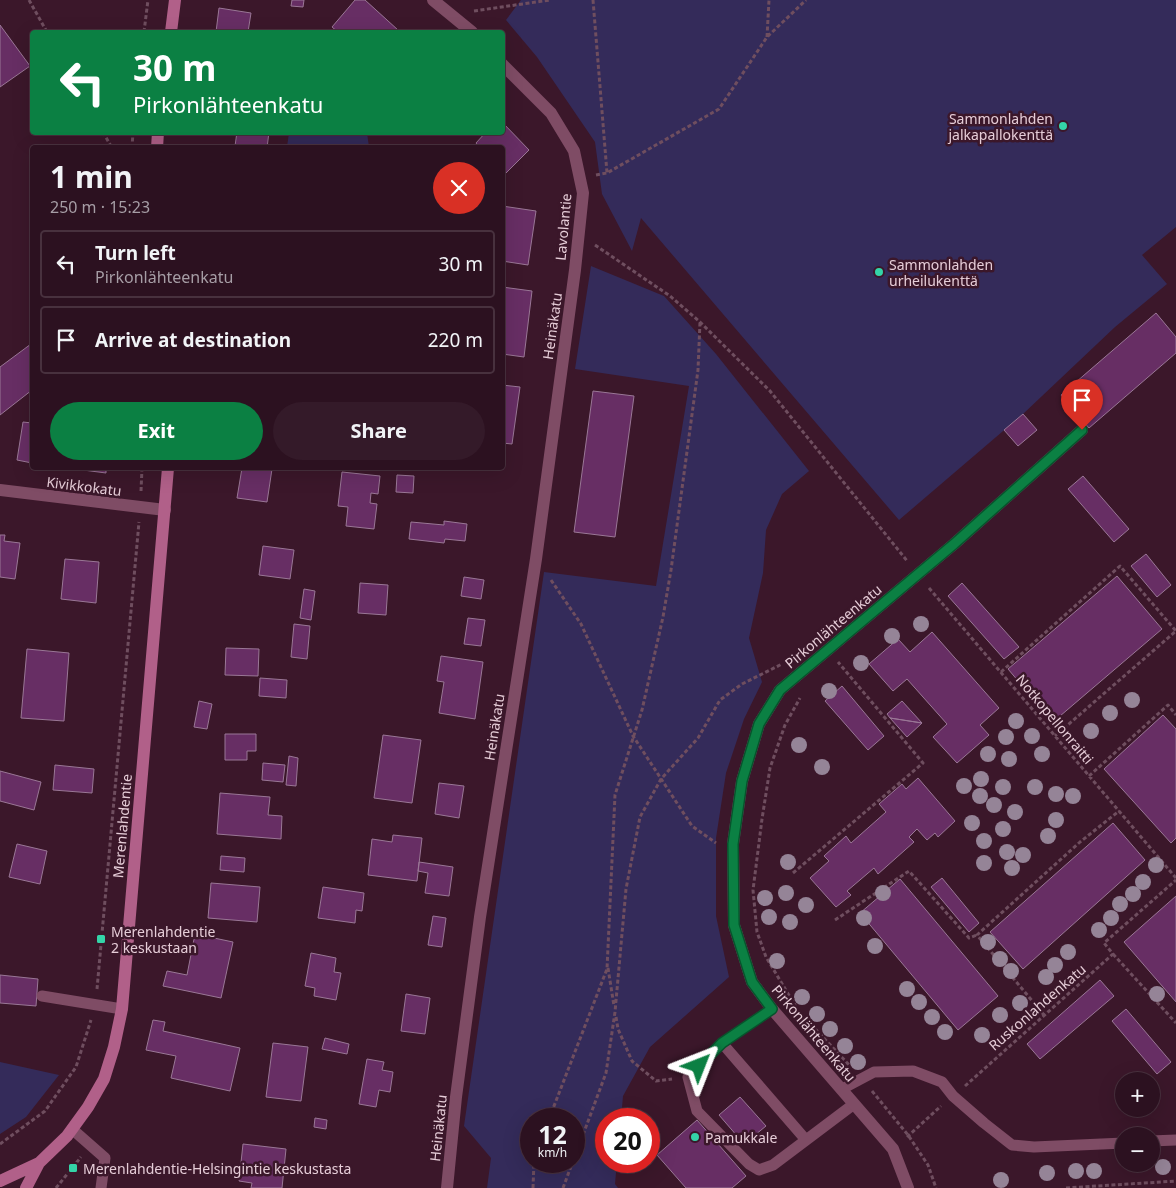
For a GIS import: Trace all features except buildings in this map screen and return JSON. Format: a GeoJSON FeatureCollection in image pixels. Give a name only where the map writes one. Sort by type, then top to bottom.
{"type":"FeatureCollection","features":[{"type":"Feature","properties":{"kind":"main road"},"geometry":{"type":"LineString","coordinates":[[171,30],[175,0]]}},
{"type":"Feature","properties":{"kind":"main road","name":"Merenlahdentie"},"geometry":{"type":"LineString","coordinates":[[26,1188],[39,1163],[67,1136],[88,1107],[104,1079],[114,1047],[122,1009],[168,470]]}},
{"type":"Feature","properties":{"kind":"main road","name":"Merenlahdentie"},"geometry":{"type":"LineString","coordinates":[[0,1181],[39,1163]]}},
{"type":"Feature","properties":{"kind":"street"},"geometry":{"type":"LineString","coordinates":[[433,0],[470,30]]}},
{"type":"Feature","properties":{"kind":"street","name":"Lavolantie"},"geometry":{"type":"LineString","coordinates":[[505,67],[551,114],[574,151],[583,193],[575,270]]}},
{"type":"Feature","properties":{"kind":"street","name":"Heinäkatu"},"geometry":{"type":"LineString","coordinates":[[447,1188],[456,1097],[480,917],[536,559],[575,270]]}},
{"type":"Feature","properties":{"kind":"street","name":"Pirkonlähteenkatu"},"geometry":{"type":"LineString","coordinates":[[908,1188],[893,1149],[772,1009],[752,982],[734,925],[733,844],[742,781],[759,724],[780,690],[998,506],[1082,430]]}},
{"type":"Feature","properties":{"kind":"street","name":"Kivikkokatu"},"geometry":{"type":"LineString","coordinates":[[0,490],[165,510]]}},
{"type":"Feature","properties":{"kind":"lane"},"geometry":{"type":"LineString","coordinates":[[42,996],[122,1009]]}},
{"type":"Feature","properties":{"kind":"lane"},"geometry":{"type":"LineString","coordinates":[[772,1009],[722,1043],[688,1077],[697,1111],[749,1164],[759,1170],[774,1165],[854,1104]]}},
{"type":"Feature","properties":{"kind":"lane"},"geometry":{"type":"LineString","coordinates":[[722,1043],[806,1140]]}},
{"type":"Feature","properties":{"kind":"lane"},"geometry":{"type":"LineString","coordinates":[[842,1089],[874,1072],[913,1071],[942,1082],[953,1096],[1012,1145],[1034,1148],[1115,1144]]}},
{"type":"Feature","properties":{"kind":"lane"},"geometry":{"type":"LineString","coordinates":[[72,1129],[105,1158],[101,1188]]}},
{"type":"Feature","properties":{"kind":"lane"},"geometry":{"type":"LineString","coordinates":[[1160,1141],[1176,1140]]}},
{"type":"Feature","properties":{"kind":"path"},"geometry":{"type":"LineString","coordinates":[[29,0],[46,30]]}},
{"type":"Feature","properties":{"kind":"path"},"geometry":{"type":"LineString","coordinates":[[144,30],[148,0]]}},
{"type":"Feature","properties":{"kind":"path"},"geometry":{"type":"LineString","coordinates":[[468,12],[550,0]]}},
{"type":"Feature","properties":{"kind":"path"},"geometry":{"type":"LineString","coordinates":[[593,0],[607,173]]}},
{"type":"Feature","properties":{"kind":"path"},"geometry":{"type":"LineString","coordinates":[[767,37],[768,0]]}},
{"type":"Feature","properties":{"kind":"path"},"geometry":{"type":"LineString","coordinates":[[593,168],[595,176],[607,173],[718,109],[767,37],[806,0]]}},
{"type":"Feature","properties":{"kind":"path"},"geometry":{"type":"LineString","coordinates":[[594,237],[595,246],[670,296],[700,322],[770,391],[918,574]]}},
{"type":"Feature","properties":{"kind":"path"},"geometry":{"type":"LineString","coordinates":[[553,1108],[607,969],[615,795],[642,710],[663,617],[698,370],[700,322]]}},
{"type":"Feature","properties":{"kind":"path"},"geometry":{"type":"LineString","coordinates":[[0,1144],[45,1111],[76,1067],[95,1005],[142,470]]}},
{"type":"Feature","properties":{"kind":"path"},"geometry":{"type":"LineString","coordinates":[[536,559],[581,624],[633,736],[692,826],[734,854]]}},
{"type":"Feature","properties":{"kind":"path"},"geometry":{"type":"LineString","coordinates":[[1001,672],[1120,566],[1176,631],[1055,736]]}},
{"type":"Feature","properties":{"kind":"path","name":"Notkopellonraitti"},"geometry":{"type":"LineString","coordinates":[[921,592],[928,586],[1176,879]]}},
{"type":"Feature","properties":{"kind":"path"},"geometry":{"type":"LineString","coordinates":[[793,873],[923,763],[837,661],[844,655]]}},
{"type":"Feature","properties":{"kind":"path"},"geometry":{"type":"LineString","coordinates":[[585,1128],[606,1073],[615,1012],[628,880],[640,817],[661,779],[698,738],[720,700],[742,684],[783,663]]}},
{"type":"Feature","properties":{"kind":"path"},"geometry":{"type":"LineString","coordinates":[[796,1008],[766,957],[757,932],[753,890],[770,768],[785,725],[802,694]]}},
{"type":"Feature","properties":{"kind":"path"},"geometry":{"type":"LineString","coordinates":[[1089,776],[1168,705],[1176,714]]}},
{"type":"Feature","properties":{"kind":"path"},"geometry":{"type":"LineString","coordinates":[[835,920],[909,871],[969,938],[977,935],[1080,842],[1119,811]]}},
{"type":"Feature","properties":{"kind":"path"},"geometry":{"type":"LineString","coordinates":[[1176,879],[1104,944],[1176,1022]]}},
{"type":"Feature","properties":{"kind":"path"},"geometry":{"type":"LineString","coordinates":[[1172,883],[1176,888]]}},
{"type":"Feature","properties":{"kind":"path"},"geometry":{"type":"LineString","coordinates":[[977,935],[1044,1015]]}},
{"type":"Feature","properties":{"kind":"path","name":"Ruskonlahdenkatu"},"geometry":{"type":"LineString","coordinates":[[893,1149],[1113,954]]}},
{"type":"Feature","properties":{"kind":"path"},"geometry":{"type":"LineString","coordinates":[[607,962],[618,1029],[632,1060],[656,1081],[688,1077]]}},
{"type":"Feature","properties":{"kind":"path"},"geometry":{"type":"LineString","coordinates":[[803,1015],[862,1079],[908,1135],[928,1165],[936,1188]]}},
{"type":"Feature","properties":{"kind":"path"},"geometry":{"type":"LineString","coordinates":[[56,1188],[91,1145]]}},
{"type":"Feature","properties":{"kind":"path"},"geometry":{"type":"LineString","coordinates":[[533,1188],[534,1173]]}},
{"type":"Feature","properties":{"kind":"path"},"geometry":{"type":"LineString","coordinates":[[563,1188],[568,1173]]}},
{"type":"Feature","properties":{"kind":"path"},"geometry":{"type":"LineString","coordinates":[[1066,1188],[1176,1181]]}},
{"type":"Feature","properties":{"kind":"shaded area"},"geometry":{"type":"Polygon","coordinates":[[[521,0],[1176,0],[1176,227],[1142,255],[1167,284],[1115,327],[1023,414],[899,520],[641,218],[632,251],[602,194],[595,142],[537,57],[506,20],[521,0]]]}},
{"type":"Feature","properties":{"kind":"shaded area"},"geometry":{"type":"Polygon","coordinates":[[[289,135],[367,135],[369,145],[287,145],[289,135]]]}},
{"type":"Feature","properties":{"kind":"shaded area"},"geometry":{"type":"Polygon","coordinates":[[[591,266],[664,296],[716,354],[809,471],[782,494],[766,530],[763,573],[749,638],[762,682],[744,719],[726,773],[716,838],[716,916],[729,977],[650,1047],[623,1096],[622,1108],[595,1108],[595,1173],[616,1173],[615,1184],[618,1188],[487,1188],[491,1158],[464,1126],[544,572],[656,586],[689,386],[575,369],[591,266]]]}},
{"type":"Feature","properties":{"kind":"shaded area"},"geometry":{"type":"Polygon","coordinates":[[[0,1062],[59,1075],[26,1117],[0,1134],[0,1062]]]}},
{"type":"Feature","properties":{"kind":"place","name":"Sammonlahden jalkapallokenttä"},"geometry":{"type":"Point","coordinates":[1063,126]}},
{"type":"Feature","properties":{"kind":"place","name":"Sammonlahden urheilukenttä"},"geometry":{"type":"Point","coordinates":[879,272]}},
{"type":"Feature","properties":{"kind":"place","name":"Merenlahdentie 2 keskustaan"},"geometry":{"type":"Point","coordinates":[101,939]}},
{"type":"Feature","properties":{"kind":"place","name":"Pamukkale"},"geometry":{"type":"Point","coordinates":[695,1137]}},
{"type":"Feature","properties":{"kind":"place","name":"Merenlahdentie-Helsingintie keskustasta"},"geometry":{"type":"Point","coordinates":[73,1168]}},
{"type":"Feature","properties":{"kind":"route"},"geometry":{"type":"LineString","coordinates":[[699,1066],[722,1043],[772,1009],[752,982],[734,925],[733,844],[742,781],[759,724],[780,690],[954,544],[1082,430]]}}]}
